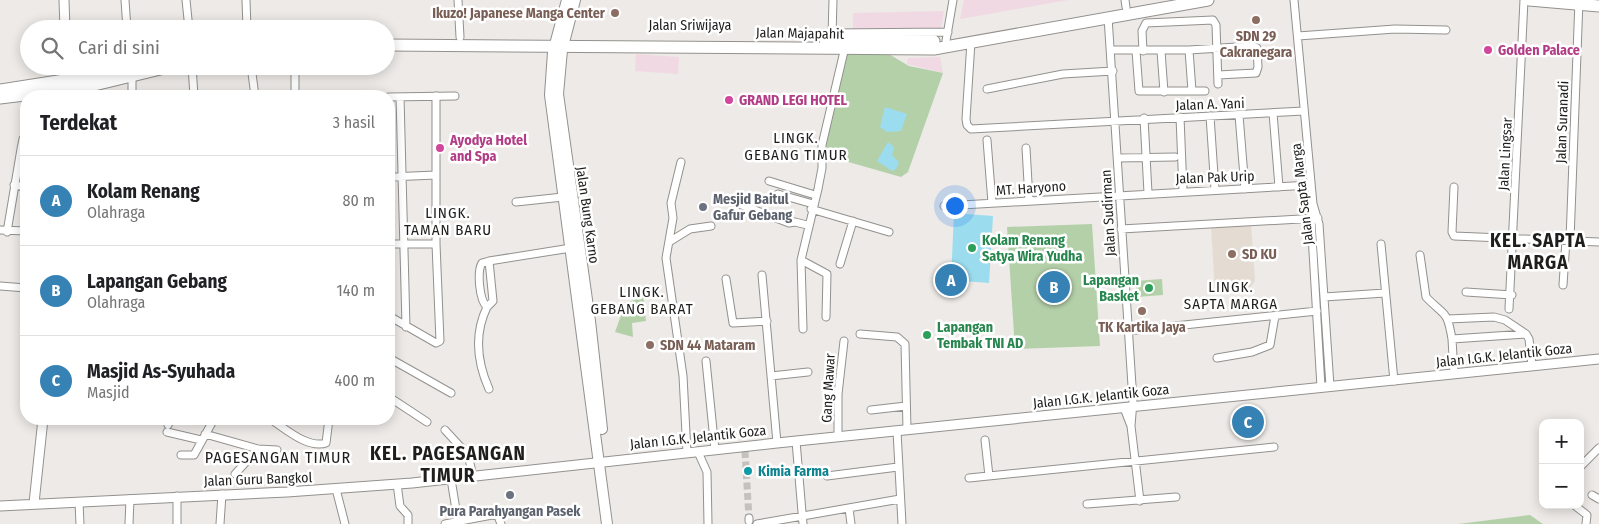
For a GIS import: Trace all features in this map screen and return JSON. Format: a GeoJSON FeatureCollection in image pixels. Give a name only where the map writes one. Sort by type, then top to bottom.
{"type":"FeatureCollection","features":[{"type":"Feature","properties":{"kind":"main road"},"geometry":{"type":"LineString","coordinates":[[395,43],[404,41],[560,42],[566,0]]}},
{"type":"Feature","properties":{"kind":"main road","name":"Jalan Bung Karno"},"geometry":{"type":"LineString","coordinates":[[575,0],[560,42],[558,94],[564,176],[584,311]]}},
{"type":"Feature","properties":{"kind":"main road","name":"Jalan Sriwijaya"},"geometry":{"type":"LineString","coordinates":[[395,39],[404,41],[460,37],[560,42],[828,40],[846,45],[1042,26],[1125,3],[1170,0]]}},
{"type":"Feature","properties":{"kind":"main road","name":"Jalan Majapahit"},"geometry":{"type":"LineString","coordinates":[[846,45],[934,49],[1042,26],[1108,18],[1208,0]]}},
{"type":"Feature","properties":{"kind":"main road"},"geometry":{"type":"LineString","coordinates":[[1529,0],[1579,2],[1599,6]]}},
{"type":"Feature","properties":{"kind":"main road"},"geometry":{"type":"LineString","coordinates":[[0,90],[71,89],[117,75]]}},
{"type":"Feature","properties":{"kind":"main road"},"geometry":{"type":"LineString","coordinates":[[0,98],[20,95]]}},
{"type":"Feature","properties":{"kind":"main road"},"geometry":{"type":"LineString","coordinates":[[564,176],[563,197],[584,311],[602,462],[607,524]]}},
{"type":"Feature","properties":{"kind":"main road"},"geometry":{"type":"LineString","coordinates":[[602,462],[614,524]]}},
{"type":"Feature","properties":{"kind":"street"},"geometry":{"type":"LineString","coordinates":[[64,0],[65,20]]}},
{"type":"Feature","properties":{"kind":"street"},"geometry":{"type":"LineString","coordinates":[[125,0],[126,20]]}},
{"type":"Feature","properties":{"kind":"street"},"geometry":{"type":"LineString","coordinates":[[186,0],[188,20]]}},
{"type":"Feature","properties":{"kind":"street"},"geometry":{"type":"LineString","coordinates":[[246,0],[247,20]]}},
{"type":"Feature","properties":{"kind":"street"},"geometry":{"type":"LineString","coordinates":[[458,0],[460,37]]}},
{"type":"Feature","properties":{"kind":"street"},"geometry":{"type":"LineString","coordinates":[[833,0],[828,40],[947,36],[953,0]]}},
{"type":"Feature","properties":{"kind":"street","name":"Jalan Sapta Marga"},"geometry":{"type":"LineString","coordinates":[[1294,0],[1311,185],[1324,297],[1323,349]]}},
{"type":"Feature","properties":{"kind":"street","name":"Jalan Lingsar"},"geometry":{"type":"LineString","coordinates":[[1509,309],[1512,295],[1524,0]]}},
{"type":"Feature","properties":{"kind":"street","name":"Jalan Suranadi"},"geometry":{"type":"LineString","coordinates":[[1563,285],[1568,240],[1579,2]]}},
{"type":"Feature","properties":{"kind":"street","name":"Jalan Sudirman"},"geometry":{"type":"LineString","coordinates":[[1108,18],[1120,194],[1127,331],[1128,408],[1140,501]]}},
{"type":"Feature","properties":{"kind":"street"},"geometry":{"type":"LineString","coordinates":[[1205,91],[1139,91],[1142,31],[1146,23],[1213,20],[1216,25],[1218,84]]}},
{"type":"Feature","properties":{"kind":"street"},"geometry":{"type":"LineString","coordinates":[[1298,36],[1395,29],[1446,30]]}},
{"type":"Feature","properties":{"kind":"street","name":"Jalan A. Yani"},"geometry":{"type":"LineString","coordinates":[[972,42],[966,120],[967,125],[971,129],[1304,110]]}},
{"type":"Feature","properties":{"kind":"street"},"geometry":{"type":"LineString","coordinates":[[802,329],[801,255],[822,168],[822,145],[846,45]]}},
{"type":"Feature","properties":{"kind":"street"},"geometry":{"type":"LineString","coordinates":[[1111,50],[1161,51],[1253,46],[1258,52],[1256,72],[1218,74]]}},
{"type":"Feature","properties":{"kind":"street"},"geometry":{"type":"LineString","coordinates":[[1188,50],[1192,91]]}},
{"type":"Feature","properties":{"kind":"street"},"geometry":{"type":"LineString","coordinates":[[1161,51],[1164,92]]}},
{"type":"Feature","properties":{"kind":"street"},"geometry":{"type":"LineString","coordinates":[[987,88],[1063,74],[1113,71]]}},
{"type":"Feature","properties":{"kind":"street"},"geometry":{"type":"LineString","coordinates":[[69,75],[71,89]]}},
{"type":"Feature","properties":{"kind":"street"},"geometry":{"type":"LineString","coordinates":[[130,75],[132,90]]}},
{"type":"Feature","properties":{"kind":"street"},"geometry":{"type":"LineString","coordinates":[[193,75],[194,90]]}},
{"type":"Feature","properties":{"kind":"street"},"geometry":{"type":"LineString","coordinates":[[252,75],[254,90]]}},
{"type":"Feature","properties":{"kind":"street"},"geometry":{"type":"LineString","coordinates":[[296,75],[296,90]]}},
{"type":"Feature","properties":{"kind":"street"},"geometry":{"type":"LineString","coordinates":[[395,320],[436,343],[440,339],[436,244],[436,96]]}},
{"type":"Feature","properties":{"kind":"street"},"geometry":{"type":"LineString","coordinates":[[395,97],[455,96]]}},
{"type":"Feature","properties":{"kind":"street"},"geometry":{"type":"LineString","coordinates":[[400,97],[406,327]]}},
{"type":"Feature","properties":{"kind":"street"},"geometry":{"type":"LineString","coordinates":[[1273,113],[1278,187]]}},
{"type":"Feature","properties":{"kind":"street"},"geometry":{"type":"LineString","coordinates":[[1239,115],[1245,189]]}},
{"type":"Feature","properties":{"kind":"street"},"geometry":{"type":"LineString","coordinates":[[1210,116],[1214,190]]}},
{"type":"Feature","properties":{"kind":"street"},"geometry":{"type":"LineString","coordinates":[[1180,117],[1183,191]]}},
{"type":"Feature","properties":{"kind":"street"},"geometry":{"type":"LineString","coordinates":[[1144,118],[1148,193]]}},
{"type":"Feature","properties":{"kind":"street"},"geometry":{"type":"LineString","coordinates":[[987,140],[992,203]]}},
{"type":"Feature","properties":{"kind":"street"},"geometry":{"type":"LineString","coordinates":[[1026,148],[1030,200]]}},
{"type":"Feature","properties":{"kind":"street"},"geometry":{"type":"LineString","coordinates":[[20,152],[3,231],[20,231]]}},
{"type":"Feature","properties":{"kind":"street"},"geometry":{"type":"LineString","coordinates":[[1118,158],[1146,156],[1175,157]]}},
{"type":"Feature","properties":{"kind":"street"},"geometry":{"type":"LineString","coordinates":[[681,162],[671,203],[673,213],[666,258],[682,366],[687,453]]}},
{"type":"Feature","properties":{"kind":"street"},"geometry":{"type":"LineString","coordinates":[[395,177],[436,175]]}},
{"type":"Feature","properties":{"kind":"street"},"geometry":{"type":"LineString","coordinates":[[770,181],[815,195]]}},
{"type":"Feature","properties":{"kind":"street"},"geometry":{"type":"LineString","coordinates":[[14,185],[20,186]]}},
{"type":"Feature","properties":{"kind":"street","name":"Jalan Pak Urip"},"geometry":{"type":"LineString","coordinates":[[1120,194],[1311,185]]}},
{"type":"Feature","properties":{"kind":"street"},"geometry":{"type":"LineString","coordinates":[[1454,187],[1452,232],[1454,236],[1599,242]]}},
{"type":"Feature","properties":{"kind":"street"},"geometry":{"type":"LineString","coordinates":[[778,194],[889,232]]}},
{"type":"Feature","properties":{"kind":"street","name":"MT. Haryono"},"geometry":{"type":"LineString","coordinates":[[944,206],[1120,194]]}},
{"type":"Feature","properties":{"kind":"street"},"geometry":{"type":"LineString","coordinates":[[516,202],[563,197]]}},
{"type":"Feature","properties":{"kind":"street"},"geometry":{"type":"LineString","coordinates":[[723,198],[789,224],[795,222],[808,225]]}},
{"type":"Feature","properties":{"kind":"street"},"geometry":{"type":"LineString","coordinates":[[1121,229],[1315,218],[1317,311],[1323,349],[1325,387]]}},
{"type":"Feature","properties":{"kind":"street"},"geometry":{"type":"LineString","coordinates":[[840,264],[853,221]]}},
{"type":"Feature","properties":{"kind":"street"},"geometry":{"type":"LineString","coordinates":[[669,242],[690,229],[711,226]]}},
{"type":"Feature","properties":{"kind":"street"},"geometry":{"type":"LineString","coordinates":[[395,244],[436,244]]}},
{"type":"Feature","properties":{"kind":"street"},"geometry":{"type":"LineString","coordinates":[[1381,244],[1394,381]]}},
{"type":"Feature","properties":{"kind":"street"},"geometry":{"type":"LineString","coordinates":[[488,389],[481,371],[479,349],[481,320],[487,307],[482,302],[480,268],[482,263],[571,248]]}},
{"type":"Feature","properties":{"kind":"street"},"geometry":{"type":"LineString","coordinates":[[801,255],[827,274],[826,317]]}},
{"type":"Feature","properties":{"kind":"street"},"geometry":{"type":"LineString","coordinates":[[1420,255],[1426,297],[1444,311],[1448,319],[1452,339],[1454,374]]}},
{"type":"Feature","properties":{"kind":"street"},"geometry":{"type":"LineString","coordinates":[[762,275],[777,443]]}},
{"type":"Feature","properties":{"kind":"street"},"geometry":{"type":"LineString","coordinates":[[726,279],[733,323],[767,322]]}},
{"type":"Feature","properties":{"kind":"street"},"geometry":{"type":"LineString","coordinates":[[0,286],[20,288]]}},
{"type":"Feature","properties":{"kind":"street"},"geometry":{"type":"LineString","coordinates":[[1466,292],[1512,295]]}},
{"type":"Feature","properties":{"kind":"street"},"geometry":{"type":"LineString","coordinates":[[1324,297],[1386,293]]}},
{"type":"Feature","properties":{"kind":"street"},"geometry":{"type":"LineString","coordinates":[[1127,331],[1317,311]]}},
{"type":"Feature","properties":{"kind":"street"},"geometry":{"type":"LineString","coordinates":[[1217,358],[1252,352],[1270,345],[1275,316]]}},
{"type":"Feature","properties":{"kind":"street"},"geometry":{"type":"LineString","coordinates":[[1448,319],[1494,317],[1505,320],[1526,334],[1529,339],[1532,365]]}},
{"type":"Feature","properties":{"kind":"street"},"geometry":{"type":"LineString","coordinates":[[860,334],[897,337],[905,344],[906,406],[898,468],[902,524]]}},
{"type":"Feature","properties":{"kind":"street"},"geometry":{"type":"LineString","coordinates":[[1452,339],[1526,334]]}},
{"type":"Feature","properties":{"kind":"street","name":"Gang Mawar"},"geometry":{"type":"LineString","coordinates":[[838,437],[838,394],[844,341]]}},
{"type":"Feature","properties":{"kind":"street","name":"Jalan I.G.K. Jelantik Goza"},"geometry":{"type":"LineString","coordinates":[[602,462],[715,450],[745,449],[777,443],[1599,359]]}},
{"type":"Feature","properties":{"kind":"street"},"geometry":{"type":"LineString","coordinates":[[395,361],[451,393]]}},
{"type":"Feature","properties":{"kind":"street"},"geometry":{"type":"LineString","coordinates":[[706,361],[715,450]]}},
{"type":"Feature","properties":{"kind":"street"},"geometry":{"type":"LineString","coordinates":[[771,376],[808,372]]}},
{"type":"Feature","properties":{"kind":"street"},"geometry":{"type":"LineString","coordinates":[[395,401],[427,422]]}},
{"type":"Feature","properties":{"kind":"street"},"geometry":{"type":"LineString","coordinates":[[870,410],[906,406]]}},
{"type":"Feature","properties":{"kind":"street"},"geometry":{"type":"LineString","coordinates":[[34,503],[42,425]]}},
{"type":"Feature","properties":{"kind":"street"},"geometry":{"type":"LineString","coordinates":[[169,425],[203,437],[258,449],[277,450]]}},
{"type":"Feature","properties":{"kind":"street"},"geometry":{"type":"LineString","coordinates":[[181,455],[194,455],[210,425]]}},
{"type":"Feature","properties":{"kind":"street"},"geometry":{"type":"LineString","coordinates":[[280,425],[308,442],[321,445],[326,443],[328,439],[329,425]]}},
{"type":"Feature","properties":{"kind":"street"},"geometry":{"type":"LineString","coordinates":[[445,430],[468,455],[473,476]]}},
{"type":"Feature","properties":{"kind":"street"},"geometry":{"type":"LineString","coordinates":[[985,440],[989,476]]}},
{"type":"Feature","properties":{"kind":"street"},"geometry":{"type":"LineString","coordinates":[[796,442],[803,521]]}},
{"type":"Feature","properties":{"kind":"street"},"geometry":{"type":"LineString","coordinates":[[969,478],[1274,447]]}},
{"type":"Feature","properties":{"kind":"street"},"geometry":{"type":"LineString","coordinates":[[1583,464],[1599,448]]}},
{"type":"Feature","properties":{"kind":"street"},"geometry":{"type":"LineString","coordinates":[[235,474],[258,449]]}},
{"type":"Feature","properties":{"kind":"street"},"geometry":{"type":"LineString","coordinates":[[698,452],[707,472],[708,524]]}},
{"type":"Feature","properties":{"kind":"street","name":"Jalan Guru Bangkol"},"geometry":{"type":"LineString","coordinates":[[0,506],[336,489],[451,479],[602,462]]}},
{"type":"Feature","properties":{"kind":"street"},"geometry":{"type":"LineString","coordinates":[[827,476],[898,468]]}},
{"type":"Feature","properties":{"kind":"street"},"geometry":{"type":"LineString","coordinates":[[451,479],[458,522]]}},
{"type":"Feature","properties":{"kind":"street"},"geometry":{"type":"LineString","coordinates":[[397,484],[400,506],[408,515],[408,524]]}},
{"type":"Feature","properties":{"kind":"street"},"geometry":{"type":"LineString","coordinates":[[336,489],[344,524]]}},
{"type":"Feature","properties":{"kind":"street"},"geometry":{"type":"LineString","coordinates":[[220,524],[222,494]]}},
{"type":"Feature","properties":{"kind":"street"},"geometry":{"type":"LineString","coordinates":[[177,496],[177,524]]}},
{"type":"Feature","properties":{"kind":"street"},"geometry":{"type":"LineString","coordinates":[[1087,504],[1176,497]]}},
{"type":"Feature","properties":{"kind":"street"},"geometry":{"type":"LineString","coordinates":[[129,524],[130,499]]}},
{"type":"Feature","properties":{"kind":"street"},"geometry":{"type":"LineString","coordinates":[[757,524],[803,521],[849,508],[900,499]]}},
{"type":"Feature","properties":{"kind":"street"},"geometry":{"type":"LineString","coordinates":[[80,502],[80,524]]}},
{"type":"Feature","properties":{"kind":"street"},"geometry":{"type":"LineString","coordinates":[[849,508],[851,524]]}},
{"type":"Feature","properties":{"kind":"street"},"geometry":{"type":"LineString","coordinates":[[1579,509],[1587,516],[1586,524]]}},
{"type":"Feature","properties":{"kind":"street"},"geometry":{"type":"LineString","coordinates":[[445,524],[479,521],[496,515],[501,524]]}},
{"type":"Feature","properties":{"kind":"shaded area"},"geometry":{"type":"Polygon","coordinates":[[[964,0],[1068,0],[960,19],[964,0]]]}},
{"type":"Feature","properties":{"kind":"shaded area"},"geometry":{"type":"Polygon","coordinates":[[[944,11],[941,28],[853,29],[853,13],[944,11]]]}},
{"type":"Feature","properties":{"kind":"shaded area"},"geometry":{"type":"Polygon","coordinates":[[[636,54],[679,57],[678,74],[635,71],[636,54]]]}},
{"type":"Feature","properties":{"kind":"shaded area"},"geometry":{"type":"Polygon","coordinates":[[[940,57],[943,73],[907,64],[908,58],[940,57]]]}},
{"type":"Feature","properties":{"kind":"shaded area","name":"SD KU"},"geometry":{"type":"Polygon","coordinates":[[[1251,223],[1255,281],[1251,287],[1215,291],[1211,227],[1251,223]]]}},
{"type":"Feature","properties":{"kind":"green space"},"geometry":{"type":"Polygon","coordinates":[[[845,52],[887,53],[909,66],[943,73],[908,172],[901,177],[831,157],[825,152],[845,52]]]}},
{"type":"Feature","properties":{"kind":"green space"},"geometry":{"type":"Polygon","coordinates":[[[1092,224],[1100,346],[1015,349],[1007,227],[1092,224]]]}},
{"type":"Feature","properties":{"kind":"green space","name":"Lapangan Basket"},"geometry":{"type":"Polygon","coordinates":[[[1162,279],[1163,295],[1137,297],[1135,281],[1162,279]]]}},
{"type":"Feature","properties":{"kind":"green space"},"geometry":{"type":"Polygon","coordinates":[[[643,296],[646,321],[632,323],[633,337],[615,332],[625,304],[643,296]]]}},
{"type":"Feature","properties":{"kind":"green space"},"geometry":{"type":"Polygon","coordinates":[[[1530,515],[1543,524],[1458,524],[1530,515]]]}},
{"type":"Feature","properties":{"kind":"water"},"geometry":{"type":"Polygon","coordinates":[[[885,107],[907,114],[901,131],[887,132],[880,127],[885,107]]]}},
{"type":"Feature","properties":{"kind":"water"},"geometry":{"type":"Polygon","coordinates":[[[888,142],[894,147],[892,155],[899,162],[896,169],[892,171],[877,161],[888,142]]]}},
{"type":"Feature","properties":{"kind":"water","name":"Kolam Renang Satya Wira Yudha"},"geometry":{"type":"Polygon","coordinates":[[[954,213],[993,216],[989,283],[951,280],[954,213]]]}},
{"type":"Feature","properties":{"kind":"tunnel"},"geometry":{"type":"LineString","coordinates":[[745,451],[749,518]]}},
{"type":"Feature","properties":{"kind":"place","name":"Ikuzo! Japanese Manga Center"},"geometry":{"type":"Point","coordinates":[615,13]}},
{"type":"Feature","properties":{"kind":"place","name":"SDN 29 Cakranegara"},"geometry":{"type":"Point","coordinates":[1256,20]}},
{"type":"Feature","properties":{"kind":"place","name":"Golden Palace"},"geometry":{"type":"Point","coordinates":[1488,50]}},
{"type":"Feature","properties":{"kind":"place","name":"GRAND LEGI HOTEL"},"geometry":{"type":"Point","coordinates":[729,100]}},
{"type":"Feature","properties":{"kind":"place","name":"Ayodya Hotel and Spa"},"geometry":{"type":"Point","coordinates":[440,148]}},
{"type":"Feature","properties":{"kind":"place","name":"Mesjid Baitul Gafur Gebang"},"geometry":{"type":"Point","coordinates":[703,207]}},
{"type":"Feature","properties":{"kind":"place","name":"Kolam Renang Satya Wira Yudha"},"geometry":{"type":"Point","coordinates":[972,248]}},
{"type":"Feature","properties":{"kind":"place","name":"SD KU"},"geometry":{"type":"Point","coordinates":[1232,254]}},
{"type":"Feature","properties":{"kind":"place","name":"Kolam Renang"},"geometry":{"type":"Point","coordinates":[951,280]}},
{"type":"Feature","properties":{"kind":"place","name":"Lapangan Gebang"},"geometry":{"type":"Point","coordinates":[1054,287]}},
{"type":"Feature","properties":{"kind":"place","name":"Lapangan Basket"},"geometry":{"type":"Point","coordinates":[1149,288]}},
{"type":"Feature","properties":{"kind":"place","name":"TK Kartika Jaya"},"geometry":{"type":"Point","coordinates":[1142,311]}},
{"type":"Feature","properties":{"kind":"place","name":"Lapangan Tembak TNI AD"},"geometry":{"type":"Point","coordinates":[927,335]}},
{"type":"Feature","properties":{"kind":"place","name":"SDN 44 Mataram"},"geometry":{"type":"Point","coordinates":[650,345]}},
{"type":"Feature","properties":{"kind":"place","name":"Masjid As-Syuhada"},"geometry":{"type":"Point","coordinates":[1248,422]}},
{"type":"Feature","properties":{"kind":"place","name":"Kimia Farma"},"geometry":{"type":"Point","coordinates":[748,471]}},
{"type":"Feature","properties":{"kind":"place","name":"Pura Parahyangan Pasek"},"geometry":{"type":"Point","coordinates":[510,495]}},
{"type":"Feature","properties":{"kind":"district","name":"LINGK. GEBANG TIMUR"},"geometry":{"type":"Point","coordinates":[796,146]}},
{"type":"Feature","properties":{"kind":"district","name":"LINGK. TAMAN BARU"},"geometry":{"type":"Point","coordinates":[448,222]}},
{"type":"Feature","properties":{"kind":"district","name":"KEL. SAPTA MARGA"},"geometry":{"type":"Point","coordinates":[1538,251]}},
{"type":"Feature","properties":{"kind":"district","name":"LINGK. SAPTA MARGA"},"geometry":{"type":"Point","coordinates":[1231,296]}},
{"type":"Feature","properties":{"kind":"district","name":"LINGK. GEBANG BARAT"},"geometry":{"type":"Point","coordinates":[642,300]}},
{"type":"Feature","properties":{"kind":"district","name":"PAGESANGAN TIMUR"},"geometry":{"type":"Point","coordinates":[278,457]}},
{"type":"Feature","properties":{"kind":"district","name":"KEL. PAGESANGAN TIMUR"},"geometry":{"type":"Point","coordinates":[448,464]}}]}
